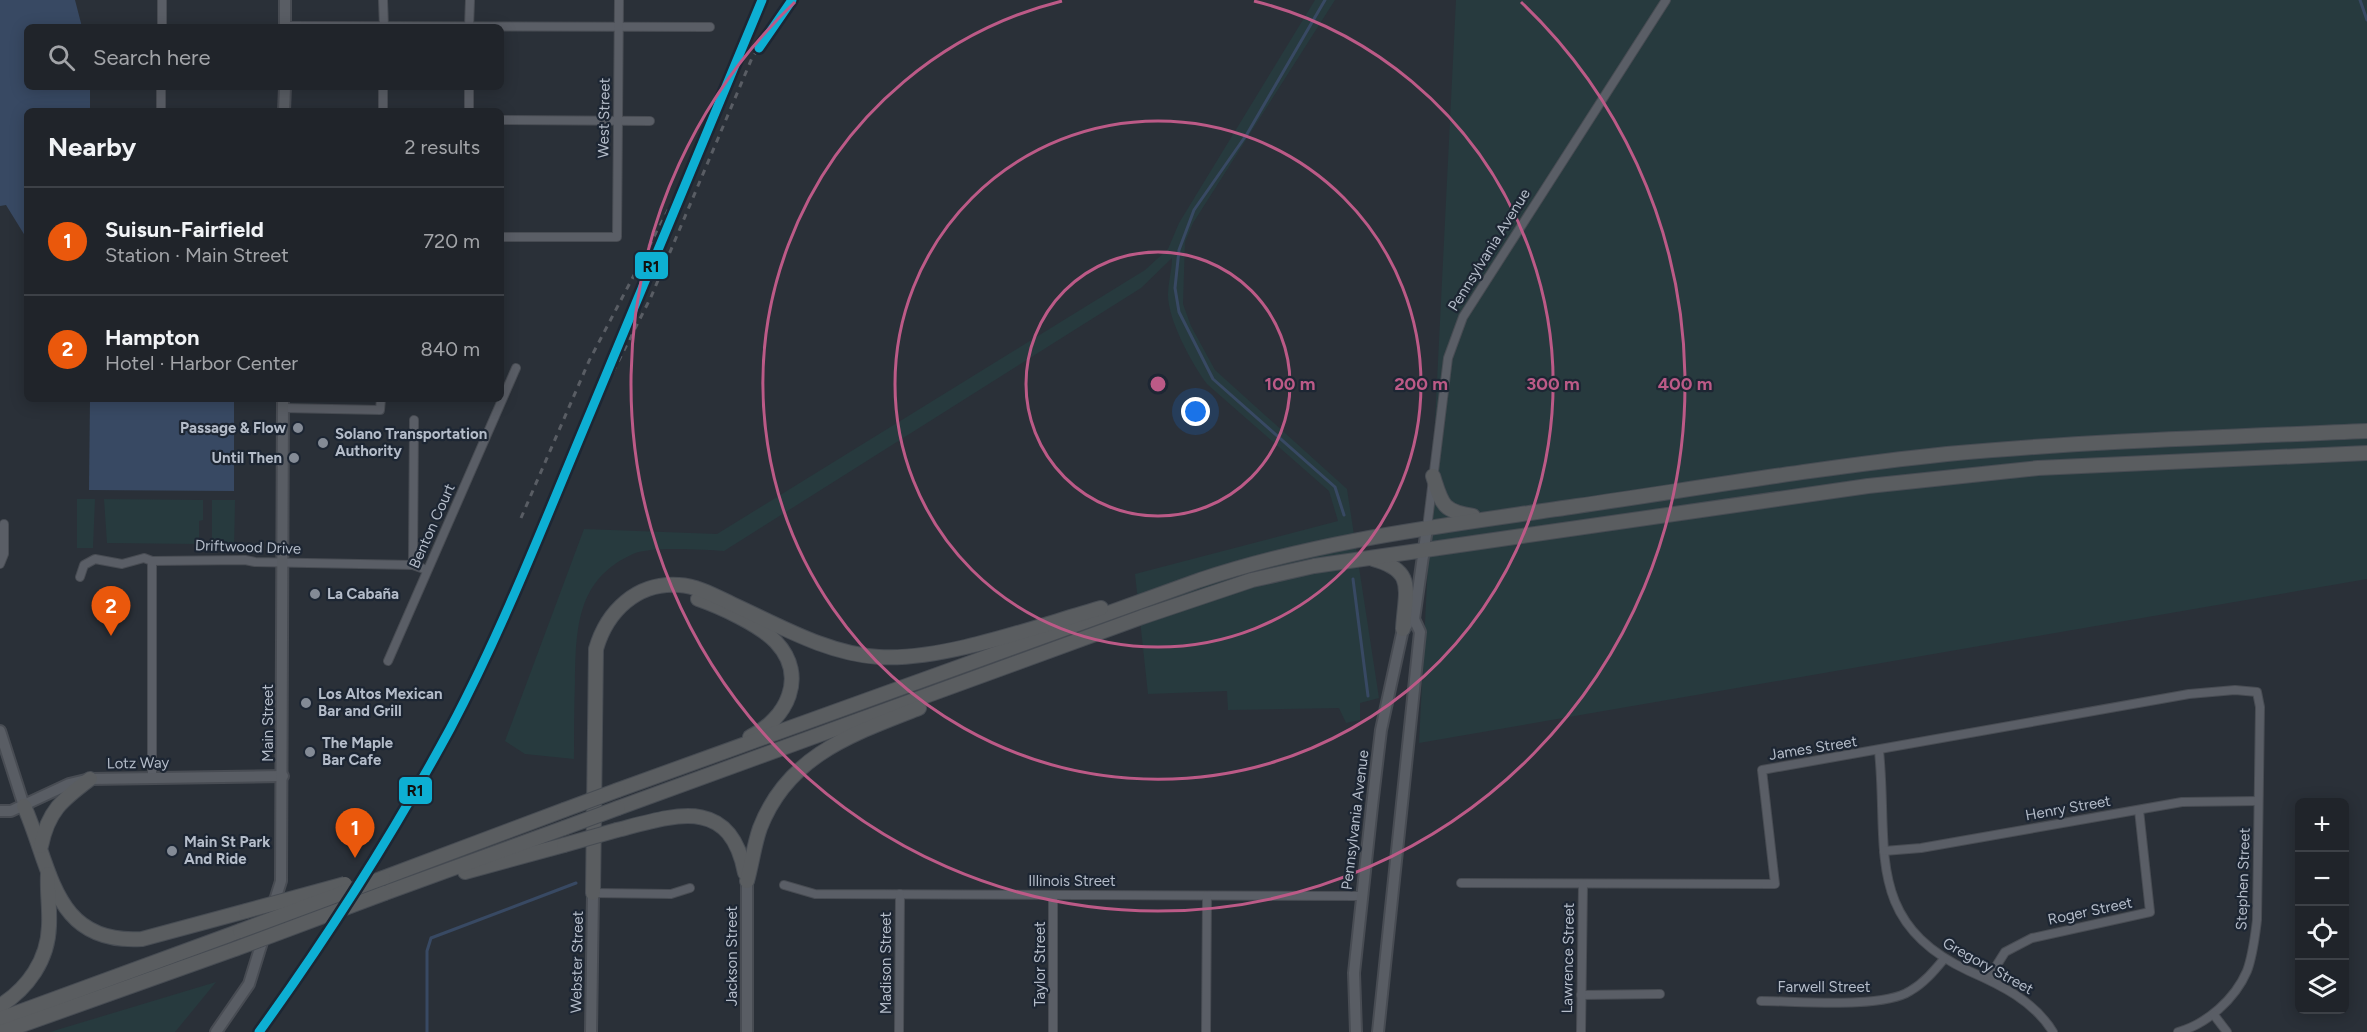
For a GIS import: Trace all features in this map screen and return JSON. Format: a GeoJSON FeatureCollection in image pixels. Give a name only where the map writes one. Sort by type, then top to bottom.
{"type":"FeatureCollection","features":[{"type":"Feature","properties":{"kind":"highway"},"geometry":{"type":"LineString","coordinates":[[711,756],[736,750],[1139,603],[1280,555],[1486,519],[1946,454],[2127,441],[2367,431]]}},
{"type":"Feature","properties":{"kind":"highway"},"geometry":{"type":"LineString","coordinates":[[432,879],[618,808],[1252,579],[1368,557],[1954,476],[2129,463],[2367,453]]}},
{"type":"Feature","properties":{"kind":"highway"},"geometry":{"type":"LineString","coordinates":[[1433,476],[1441,499],[1451,513],[1486,519]]}},
{"type":"Feature","properties":{"kind":"highway"},"geometry":{"type":"LineString","coordinates":[[1368,557],[1396,566],[1402,573],[1406,583],[1408,624]]}},
{"type":"Feature","properties":{"kind":"highway"},"geometry":{"type":"LineString","coordinates":[[593,893],[594,666],[599,638],[622,603],[650,588],[679,585],[712,594],[829,646],[861,655],[899,657],[944,651],[1104,607],[1139,603]]}},
{"type":"Feature","properties":{"kind":"highway"},"geometry":{"type":"LineString","coordinates":[[0,1019],[711,756],[763,731],[777,720],[787,704],[791,689],[791,672],[786,657],[776,642],[762,630],[690,596],[665,593],[651,596],[617,611]]}},
{"type":"Feature","properties":{"kind":"highway"},"geometry":{"type":"LineString","coordinates":[[747,881],[754,846],[771,806],[792,776],[822,750],[878,724],[1002,675],[1034,656]]}},
{"type":"Feature","properties":{"kind":"highway"},"geometry":{"type":"LineString","coordinates":[[41,846],[47,822],[57,806],[90,779]]}},
{"type":"Feature","properties":{"kind":"highway"},"geometry":{"type":"LineString","coordinates":[[0,1006],[25,987],[42,958],[49,928],[48,874],[41,846],[24,806]]}},
{"type":"Feature","properties":{"kind":"highway"},"geometry":{"type":"LineString","coordinates":[[2,1032],[74,1008],[385,893],[617,830],[681,815],[696,815],[710,819],[733,837],[740,849],[747,881]]}},
{"type":"Feature","properties":{"kind":"highway"},"geometry":{"type":"LineString","coordinates":[[48,874],[70,915],[96,934],[111,939],[142,939],[351,883],[383,878]]}},
{"type":"Feature","properties":{"kind":"highway"},"geometry":{"type":"LineString","coordinates":[[26,1032],[53,1021],[74,1008]]}},
{"type":"Feature","properties":{"kind":"main road"},"geometry":{"type":"LineString","coordinates":[[285,0],[285,24]]}},
{"type":"Feature","properties":{"kind":"main road"},"geometry":{"type":"LineString","coordinates":[[284,108],[285,90]]}},
{"type":"Feature","properties":{"kind":"main road","name":"Main Street"},"geometry":{"type":"LineString","coordinates":[[216,1032],[249,984],[279,894],[282,860],[283,777],[284,404]]}},
{"type":"Feature","properties":{"kind":"main road","name":"Pennsylvania Avenue"},"geometry":{"type":"LineString","coordinates":[[1356,1032],[1354,973],[1381,730],[1408,624],[1425,549],[1427,528]]}},
{"type":"Feature","properties":{"kind":"main road","name":"Pennsylvania Avenue"},"geometry":{"type":"LineString","coordinates":[[1378,1032],[1420,632],[1408,624]]}},
{"type":"Feature","properties":{"kind":"main road"},"geometry":{"type":"LineString","coordinates":[[0,731],[24,806]]}},
{"type":"Feature","properties":{"kind":"main road","name":"Lotz Way"},"geometry":{"type":"LineString","coordinates":[[0,811],[11,811],[69,784],[90,779],[283,777]]}},
{"type":"Feature","properties":{"kind":"main road","name":"Jackson Street"},"geometry":{"type":"LineString","coordinates":[[747,881],[747,1032]]}},
{"type":"Feature","properties":{"kind":"main road","name":"Webster Street"},"geometry":{"type":"LineString","coordinates":[[591,1032],[593,893]]}},
{"type":"Feature","properties":{"kind":"street"},"geometry":{"type":"LineString","coordinates":[[162,0],[162,24]]}},
{"type":"Feature","properties":{"kind":"street"},"geometry":{"type":"LineString","coordinates":[[383,0],[384,24]]}},
{"type":"Feature","properties":{"kind":"street"},"geometry":{"type":"LineString","coordinates":[[469,24],[470,0]]}},
{"type":"Feature","properties":{"kind":"street","name":"West Street"},"geometry":{"type":"LineString","coordinates":[[504,237],[616,237],[619,0]]}},
{"type":"Feature","properties":{"kind":"street","name":"Pennsylvania Avenue"},"geometry":{"type":"LineString","coordinates":[[1427,528],[1448,358],[1463,316],[1666,0]]}},
{"type":"Feature","properties":{"kind":"street"},"geometry":{"type":"LineString","coordinates":[[504,26],[710,27]]}},
{"type":"Feature","properties":{"kind":"street"},"geometry":{"type":"LineString","coordinates":[[161,90],[161,108]]}},
{"type":"Feature","properties":{"kind":"street"},"geometry":{"type":"LineString","coordinates":[[383,90],[383,108]]}},
{"type":"Feature","properties":{"kind":"street"},"geometry":{"type":"LineString","coordinates":[[469,90],[469,108]]}},
{"type":"Feature","properties":{"kind":"street"},"geometry":{"type":"LineString","coordinates":[[504,120],[650,121]]}},
{"type":"Feature","properties":{"kind":"street","name":"Benton Court"},"geometry":{"type":"LineString","coordinates":[[504,395],[516,368]]}},
{"type":"Feature","properties":{"kind":"street"},"geometry":{"type":"LineString","coordinates":[[284,404],[380,410],[381,402]]}},
{"type":"Feature","properties":{"kind":"street","name":"Benton Court"},"geometry":{"type":"LineString","coordinates":[[388,661],[501,402]]}},
{"type":"Feature","properties":{"kind":"street"},"geometry":{"type":"LineString","coordinates":[[413,565],[414,420]]}},
{"type":"Feature","properties":{"kind":"street"},"geometry":{"type":"LineString","coordinates":[[0,564],[4,554],[4,524]]}},
{"type":"Feature","properties":{"kind":"street","name":"Driftwood Drive"},"geometry":{"type":"LineString","coordinates":[[80,577],[84,565],[95,559],[122,564],[144,558],[152,561],[233,560],[413,565],[427,570]]}},
{"type":"Feature","properties":{"kind":"street"},"geometry":{"type":"LineString","coordinates":[[152,561],[152,777]]}},
{"type":"Feature","properties":{"kind":"street","name":"James Street"},"geometry":{"type":"LineString","coordinates":[[1461,883],[1775,884],[1762,770],[2189,694],[2235,690],[2257,692]]}},
{"type":"Feature","properties":{"kind":"street","name":"Stephen Street"},"geometry":{"type":"LineString","coordinates":[[2178,1032],[2214,1016],[2247,972],[2253,948],[2257,920],[2260,707],[2257,692]]}},
{"type":"Feature","properties":{"kind":"street","name":"Gregory Street"},"geometry":{"type":"LineString","coordinates":[[1879,751],[1884,851],[1891,895],[1903,919],[1926,946],[1944,959],[1988,979],[2035,1009],[2053,1032]]}},
{"type":"Feature","properties":{"kind":"street","name":"Henry Street"},"geometry":{"type":"LineString","coordinates":[[1884,851],[1921,848],[2182,802],[2258,801]]}},
{"type":"Feature","properties":{"kind":"street","name":"Roger Street"},"geometry":{"type":"LineString","coordinates":[[1988,979],[2005,952],[2032,938],[2150,912],[2139,810]]}},
{"type":"Feature","properties":{"kind":"street","name":"Lawrence Street"},"geometry":{"type":"LineString","coordinates":[[1581,1032],[1583,884]]}},
{"type":"Feature","properties":{"kind":"street","name":"Illinois Street"},"geometry":{"type":"LineString","coordinates":[[784,885],[814,894],[1361,896]]}},
{"type":"Feature","properties":{"kind":"street"},"geometry":{"type":"LineString","coordinates":[[593,893],[671,894],[690,888]]}},
{"type":"Feature","properties":{"kind":"street","name":"Madison Street"},"geometry":{"type":"LineString","coordinates":[[899,1032],[900,894]]}},
{"type":"Feature","properties":{"kind":"street","name":"Taylor Street"},"geometry":{"type":"LineString","coordinates":[[1053,895],[1053,1032]]}},
{"type":"Feature","properties":{"kind":"street"},"geometry":{"type":"LineString","coordinates":[[1206,1032],[1207,896]]}},
{"type":"Feature","properties":{"kind":"street","name":"Farwell Street"},"geometry":{"type":"LineString","coordinates":[[1761,1001],[1886,1000],[1908,993],[1927,979],[1944,959]]}},
{"type":"Feature","properties":{"kind":"street"},"geometry":{"type":"LineString","coordinates":[[1581,995],[1660,994]]}},
{"type":"Feature","properties":{"kind":"street"},"geometry":{"type":"LineString","coordinates":[[2214,1016],[2227,1032]]}},
{"type":"Feature","properties":{"kind":"green space"},"geometry":{"type":"Polygon","coordinates":[[[1315,0],[1335,0],[1193,223],[1185,242],[1183,304],[1191,326],[1215,370],[1347,489],[1379,698],[1360,703],[1360,720],[1346,723],[1339,708],[1228,710],[1227,691],[1148,694],[1135,574],[1338,521],[1329,491],[1207,384],[1201,375],[1176,329],[1169,305],[1168,290],[1172,258],[1141,288],[724,551],[652,550],[633,554],[614,564],[600,577],[590,591],[579,624],[575,661],[574,759],[525,754],[505,741],[584,529],[717,534],[1145,270],[1168,249],[1179,223],[1315,0]]]}},
{"type":"Feature","properties":{"kind":"green space"},"geometry":{"type":"Polygon","coordinates":[[[1456,0],[2367,0],[2367,579],[1419,743],[1456,0]]]}},
{"type":"Feature","properties":{"kind":"green space"},"geometry":{"type":"Polygon","coordinates":[[[77,499],[95,499],[93,548],[77,548],[77,499]]]}},
{"type":"Feature","properties":{"kind":"green space"},"geometry":{"type":"Polygon","coordinates":[[[104,499],[203,500],[203,520],[199,521],[199,544],[107,543],[104,499]]]}},
{"type":"Feature","properties":{"kind":"green space"},"geometry":{"type":"Polygon","coordinates":[[[212,500],[235,500],[234,549],[212,549],[212,500]]]}},
{"type":"Feature","properties":{"kind":"green space"},"geometry":{"type":"Polygon","coordinates":[[[216,982],[175,1032],[50,1032],[216,982]]]}},
{"type":"Feature","properties":{"kind":"water"},"geometry":{"type":"Polygon","coordinates":[[[0,0],[75,0],[81,24],[24,24],[24,90],[90,90],[90,108],[24,108],[24,234],[6,205],[0,206],[0,0]]]}},
{"type":"Feature","properties":{"kind":"water"},"geometry":{"type":"Polygon","coordinates":[[[90,402],[234,402],[234,491],[89,490],[90,402]]]}},
{"type":"Feature","properties":{"kind":"waterway"},"geometry":{"type":"LineString","coordinates":[[1325,0],[1247,134],[1194,210],[1179,250],[1175,288],[1179,312],[1213,379],[1335,487],[1344,515]]}},
{"type":"Feature","properties":{"kind":"waterway"},"geometry":{"type":"LineString","coordinates":[[2360,0],[2367,20]]}},
{"type":"Feature","properties":{"kind":"waterway"},"geometry":{"type":"LineString","coordinates":[[1353,579],[1368,696]]}},
{"type":"Feature","properties":{"kind":"waterway"},"geometry":{"type":"LineString","coordinates":[[427,1032],[427,951],[431,938],[576,883]]}},
{"type":"Feature","properties":{"kind":"railway"},"geometry":{"type":"LineString","coordinates":[[613,372],[651,297],[752,58],[792,0]]}},
{"type":"Feature","properties":{"kind":"railway"},"geometry":{"type":"LineString","coordinates":[[521,518],[589,361],[699,151]]}},
{"type":"Feature","properties":{"kind":"transit line","name":"R1"},"geometry":{"type":"LineString","coordinates":[[259,1032],[335,921],[383,845],[470,690],[524,572],[762,0]]}},
{"type":"Feature","properties":{"kind":"transit line","name":"R1"},"geometry":{"type":"LineString","coordinates":[[759,48],[792,0]]}},
{"type":"Feature","properties":{"kind":"place","name":"Passage & Flow"},"geometry":{"type":"Point","coordinates":[298,428]}},
{"type":"Feature","properties":{"kind":"place","name":"Solano Transportation Authority"},"geometry":{"type":"Point","coordinates":[323,443]}},
{"type":"Feature","properties":{"kind":"place","name":"Until Then"},"geometry":{"type":"Point","coordinates":[294,458]}},
{"type":"Feature","properties":{"kind":"place","name":"La Cabaña"},"geometry":{"type":"Point","coordinates":[315,594]}},
{"type":"Feature","properties":{"kind":"place","name":"Hampton"},"geometry":{"type":"Point","coordinates":[111,636]}},
{"type":"Feature","properties":{"kind":"place","name":"Los Altos Mexican Bar and Grill"},"geometry":{"type":"Point","coordinates":[306,703]}},
{"type":"Feature","properties":{"kind":"place","name":"The Maple Bar Cafe"},"geometry":{"type":"Point","coordinates":[310,752]}},
{"type":"Feature","properties":{"kind":"place","name":"Main St Park And Ride"},"geometry":{"type":"Point","coordinates":[172,851]}},
{"type":"Feature","properties":{"kind":"place","name":"Suisun-Fairfield"},"geometry":{"type":"Point","coordinates":[355,858]}}]}
